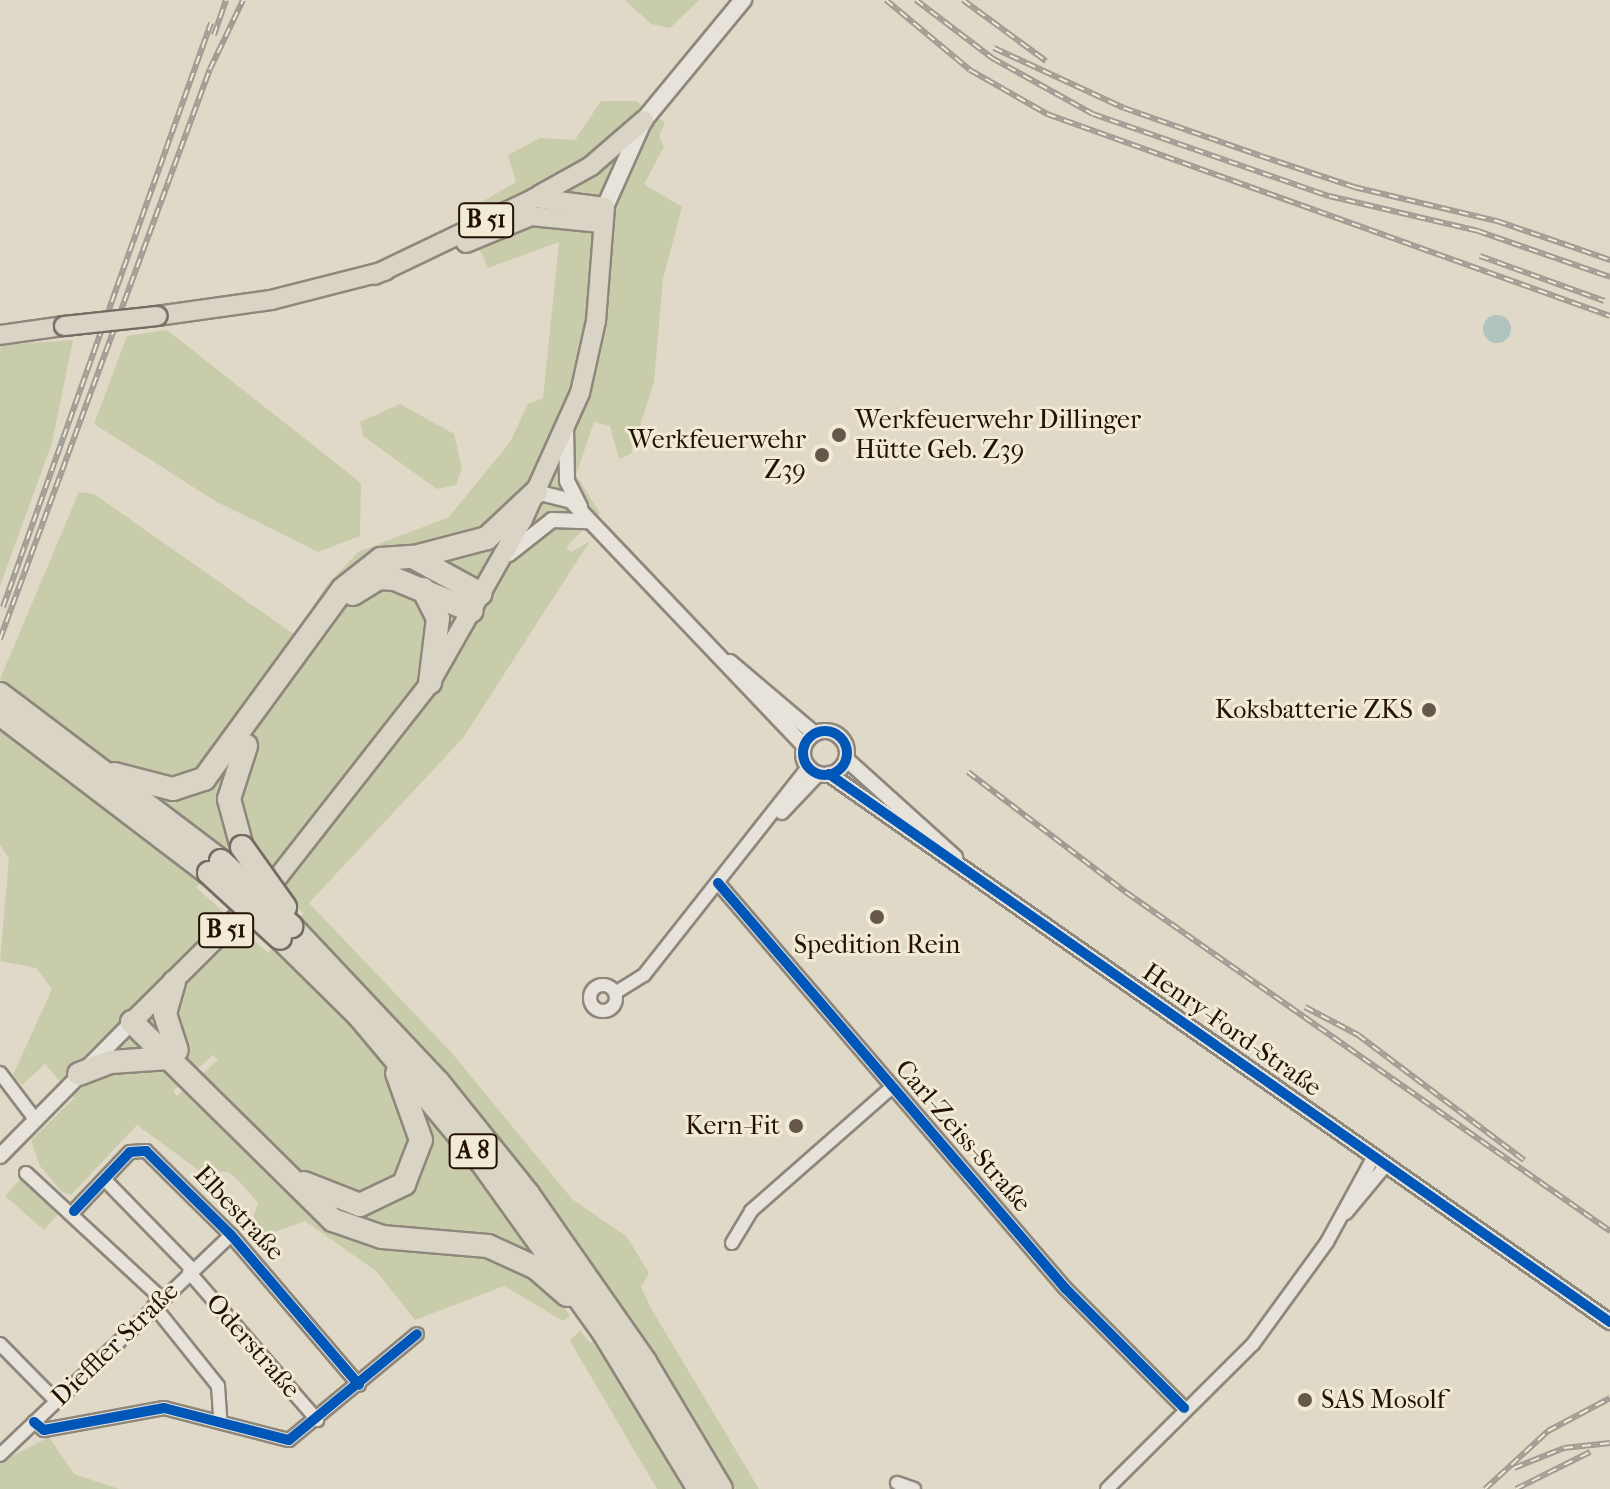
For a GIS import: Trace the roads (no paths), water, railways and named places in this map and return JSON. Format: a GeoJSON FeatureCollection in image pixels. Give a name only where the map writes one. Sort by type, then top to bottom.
{"type":"FeatureCollection","features":[{"type":"Feature","properties":{"kind":"highway"},"geometry":{"type":"LineString","coordinates":[[114,774],[173,789],[204,779],[354,577],[381,559],[413,557],[487,538],[536,492]]}},
{"type":"Feature","properties":{"kind":"highway"},"geometry":{"type":"LineString","coordinates":[[413,557],[477,603]]}},
{"type":"Feature","properties":{"kind":"highway"},"geometry":{"type":"LineString","coordinates":[[289,928],[242,847],[231,781],[301,665],[367,583],[395,579],[477,603]]}},
{"type":"Feature","properties":{"kind":"highway"},"geometry":{"type":"LineString","coordinates":[[422,588],[438,618],[430,683]]}},
{"type":"Feature","properties":{"kind":"highway","name":"A 8"},"geometry":{"type":"LineString","coordinates":[[2,702],[114,774],[215,867]]}},
{"type":"Feature","properties":{"kind":"highway","name":"A 8"},"geometry":{"type":"LineString","coordinates":[[2,702],[317,949],[438,1082],[580,1292]]}},
{"type":"Feature","properties":{"kind":"highway","name":"A 8"},"geometry":{"type":"LineString","coordinates":[[289,928],[483,1164],[608,1330],[721,1489]]}},
{"type":"Feature","properties":{"kind":"highway"},"geometry":{"type":"LineString","coordinates":[[174,982],[165,1014],[173,1054],[301,1181],[360,1205],[404,1184],[421,1140],[406,1090],[359,1016]]}},
{"type":"Feature","properties":{"kind":"highway"},"geometry":{"type":"LineString","coordinates":[[138,1017],[333,1220],[382,1237],[488,1246],[580,1292]]}},
{"type":"Feature","properties":{"kind":"highway"},"geometry":{"type":"LineString","coordinates":[[79,1074],[111,1062],[173,1054]]}},
{"type":"Feature","properties":{"kind":"highway","name":"A 8"},"geometry":{"type":"LineString","coordinates":[[608,1330],[630,1375],[699,1489]]}},
{"type":"Feature","properties":{"kind":"main road"},"geometry":{"type":"LineString","coordinates":[[535,198],[591,166],[644,120],[743,0]]}},
{"type":"Feature","properties":{"kind":"main road"},"geometry":{"type":"LineString","coordinates":[[603,215],[644,120]]}},
{"type":"Feature","properties":{"kind":"main road","name":"B 51"},"geometry":{"type":"LineString","coordinates":[[374,275],[535,198],[603,215]]}},
{"type":"Feature","properties":{"kind":"main road","name":"B 51"},"geometry":{"type":"LineString","coordinates":[[0,335],[271,300],[374,275],[531,216],[603,215]]}},
{"type":"Feature","properties":{"kind":"main road","name":"B 51"},"geometry":{"type":"LineString","coordinates":[[138,1017],[278,877],[430,683],[477,603],[536,492],[566,425],[591,355],[603,215]]}},
{"type":"Feature","properties":{"kind":"street"},"geometry":{"type":"LineString","coordinates":[[566,425],[567,481],[588,521]]}},
{"type":"Feature","properties":{"kind":"street"},"geometry":{"type":"LineString","coordinates":[[536,492],[571,501],[729,661],[804,746],[819,772]]}},
{"type":"Feature","properties":{"kind":"street"},"geometry":{"type":"LineString","coordinates":[[500,562],[544,524],[588,521]]}},
{"type":"Feature","properties":{"kind":"street"},"geometry":{"type":"LineString","coordinates":[[729,661],[815,734],[804,746]]}},
{"type":"Feature","properties":{"kind":"street","name":"Henry-Ford-Straße"},"geometry":{"type":"LineString","coordinates":[[815,734],[840,737],[846,759],[988,886]]}},
{"type":"Feature","properties":{"kind":"street"},"geometry":{"type":"LineString","coordinates":[[615,993],[644,975],[770,822],[819,772],[846,759]]}},
{"type":"Feature","properties":{"kind":"street","name":"Henry-Ford-Straße"},"geometry":{"type":"LineString","coordinates":[[819,772],[988,886],[1610,1322]]}},
{"type":"Feature","properties":{"kind":"street","name":"Carl-Zeiss-Straße"},"geometry":{"type":"LineString","coordinates":[[718,883],[1065,1288],[1184,1408]]}},
{"type":"Feature","properties":{"kind":"street"},"geometry":{"type":"LineString","coordinates":[[0,1156],[34,1118],[138,1017]]}},
{"type":"Feature","properties":{"kind":"street"},"geometry":{"type":"LineString","coordinates":[[0,1073],[34,1118]]}},
{"type":"Feature","properties":{"kind":"street","name":"Carl-Zeiss-Straße"},"geometry":{"type":"LineString","coordinates":[[732,1243],[751,1211],[892,1087]]}},
{"type":"Feature","properties":{"kind":"street","name":"Elbestraße"},"geometry":{"type":"LineString","coordinates":[[74,1211],[130,1152],[146,1151],[231,1235],[359,1385]]}},
{"type":"Feature","properties":{"kind":"street"},"geometry":{"type":"LineString","coordinates":[[1107,1489],[1184,1408],[1253,1344],[1380,1160]]}},
{"type":"Feature","properties":{"kind":"street"},"geometry":{"type":"LineString","coordinates":[[26,1173],[74,1211],[158,1302],[218,1386],[220,1417]]}},
{"type":"Feature","properties":{"kind":"street","name":"Oderstraße"},"geometry":{"type":"LineString","coordinates":[[105,1180],[191,1271],[317,1420]]}},
{"type":"Feature","properties":{"kind":"street","name":"Dieffler Straße"},"geometry":{"type":"LineString","coordinates":[[0,1455],[231,1235]]}},
{"type":"Feature","properties":{"kind":"street"},"geometry":{"type":"LineString","coordinates":[[34,1422],[44,1430],[164,1408],[220,1417],[289,1440],[317,1420],[417,1334]]}},
{"type":"Feature","properties":{"kind":"street"},"geometry":{"type":"LineString","coordinates":[[0,1344],[56,1401]]}},
{"type":"Feature","properties":{"kind":"street"},"geometry":{"type":"LineString","coordinates":[[897,1483],[914,1489]]}},
{"type":"Feature","properties":{"kind":"railway"},"geometry":{"type":"LineString","coordinates":[[214,35],[226,0]]}},
{"type":"Feature","properties":{"kind":"railway"},"geometry":{"type":"LineString","coordinates":[[0,639],[210,69],[243,0]]}},
{"type":"Feature","properties":{"kind":"railway"},"geometry":{"type":"LineString","coordinates":[[886,0],[970,70],[1047,114],[1610,316]]}},
{"type":"Feature","properties":{"kind":"railway"},"geometry":{"type":"LineString","coordinates":[[916,0],[992,58],[1093,114],[1329,196],[1478,231],[1610,277]]}},
{"type":"Feature","properties":{"kind":"railway"},"geometry":{"type":"LineString","coordinates":[[963,0],[1046,61]]}},
{"type":"Feature","properties":{"kind":"railway"},"geometry":{"type":"LineString","coordinates":[[3,607],[211,23]]}},
{"type":"Feature","properties":{"kind":"railway"},"geometry":{"type":"LineString","coordinates":[[994,48],[1124,108],[1261,156],[1354,187],[1497,221],[1610,260]]}},
{"type":"Feature","properties":{"kind":"railway"},"geometry":{"type":"LineString","coordinates":[[1480,256],[1604,301]]}},
{"type":"Feature","properties":{"kind":"railway"},"geometry":{"type":"LineString","coordinates":[[968,772],[1127,893],[1610,1231]]}},
{"type":"Feature","properties":{"kind":"railway"},"geometry":{"type":"LineString","coordinates":[[1305,1007],[1358,1035],[1524,1160]]}},
{"type":"Feature","properties":{"kind":"railway"},"geometry":{"type":"LineString","coordinates":[[1485,1489],[1548,1431],[1610,1398]]}},
{"type":"Feature","properties":{"kind":"railway"},"geometry":{"type":"LineString","coordinates":[[1514,1468],[1564,1448],[1610,1443]]}},
{"type":"Feature","properties":{"kind":"railway"},"geometry":{"type":"LineString","coordinates":[[1516,1489],[1590,1452]]}},
{"type":"Feature","properties":{"kind":"place","name":"Werkfeuerwehr Dillinger Hütte Geb. Z39"},"geometry":{"type":"Point","coordinates":[839,435]}},
{"type":"Feature","properties":{"kind":"place","name":"Werkfeuerwehr Z39"},"geometry":{"type":"Point","coordinates":[822,455]}},
{"type":"Feature","properties":{"kind":"place","name":"Koksbatterie ZKS"},"geometry":{"type":"Point","coordinates":[1429,710]}},
{"type":"Feature","properties":{"kind":"place","name":"Spedition Rein"},"geometry":{"type":"Point","coordinates":[877,917]}},
{"type":"Feature","properties":{"kind":"place","name":"Kern-Fit"},"geometry":{"type":"Point","coordinates":[796,1126]}},
{"type":"Feature","properties":{"kind":"place","name":"SAS Mosolf"},"geometry":{"type":"Point","coordinates":[1305,1400]}}]}
